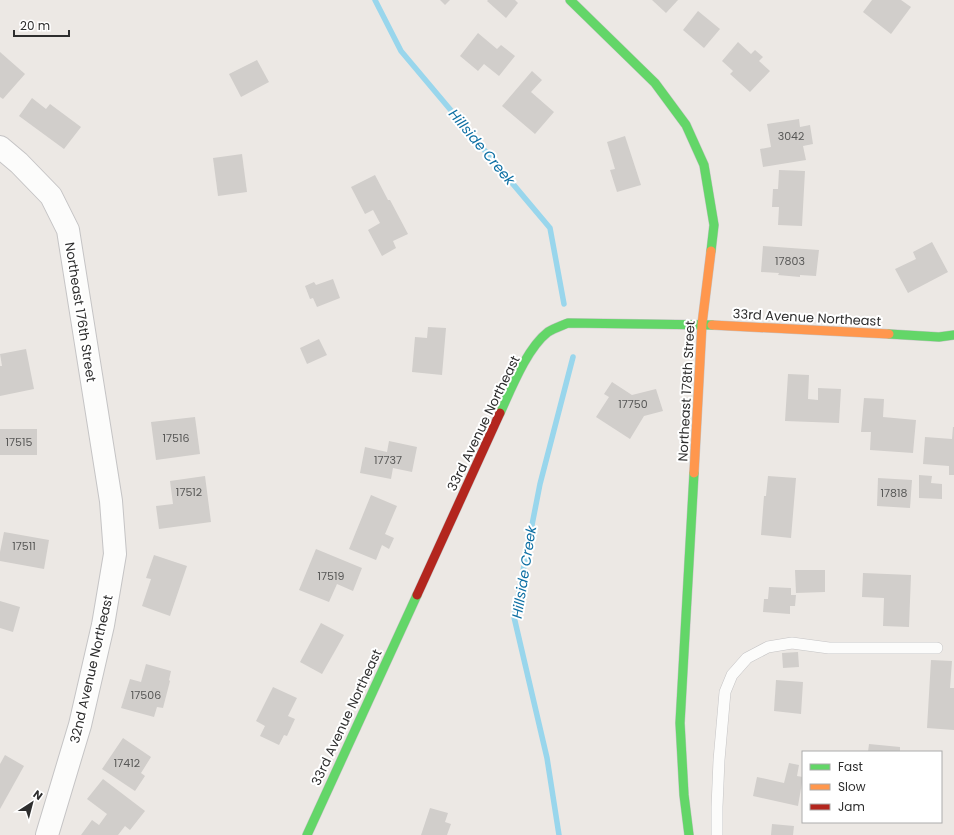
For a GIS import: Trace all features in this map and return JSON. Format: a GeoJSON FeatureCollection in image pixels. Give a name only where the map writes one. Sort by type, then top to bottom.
{"type":"FeatureCollection","features":[{"type":"Feature","properties":{"kind":"street","name":"Northeast 178th Street"},"geometry":{"type":"LineString","coordinates":[[570,0],[655,83],[686,125],[704,165],[714,225],[702,324],[680,723],[684,795],[689,835]]}},
{"type":"Feature","properties":{"kind":"street","name":"Northeast 176th Street"},"geometry":{"type":"LineString","coordinates":[[0,147],[19,163],[51,196],[68,230],[111,501]]}},
{"type":"Feature","properties":{"kind":"street","name":"33rd Avenue Northeast"},"geometry":{"type":"LineString","coordinates":[[307,835],[515,381],[545,335],[555,328],[568,324],[702,324],[939,337],[954,335]]}},
{"type":"Feature","properties":{"kind":"street","name":"32nd Avenue Northeast"},"geometry":{"type":"LineString","coordinates":[[47,835],[80,725],[103,625],[115,554],[111,501]]}},
{"type":"Feature","properties":{"kind":"lane"},"geometry":{"type":"LineString","coordinates":[[717,835],[719,756],[725,692],[732,675],[746,658],[768,647],[792,643],[829,648],[937,648]]}},
{"type":"Feature","properties":{"kind":"building"},"geometry":{"type":"Polygon","coordinates":[[[440,0],[450,0],[445,5],[440,0]]]}},
{"type":"Feature","properties":{"kind":"building"},"geometry":{"type":"Polygon","coordinates":[[[515,0],[518,3],[506,18],[487,1],[515,0]]]}},
{"type":"Feature","properties":{"kind":"building"},"geometry":{"type":"Polygon","coordinates":[[[652,0],[678,0],[666,13],[652,0]]]}},
{"type":"Feature","properties":{"kind":"building"},"geometry":{"type":"Polygon","coordinates":[[[872,0],[901,0],[911,7],[891,34],[863,12],[872,0]]]}},
{"type":"Feature","properties":{"kind":"building"},"geometry":{"type":"Polygon","coordinates":[[[698,11],[720,29],[704,48],[683,30],[698,11]]]}},
{"type":"Feature","properties":{"kind":"building"},"geometry":{"type":"Polygon","coordinates":[[[478,33],[497,49],[501,45],[515,56],[499,76],[484,64],[478,71],[460,56],[478,33]]]}},
{"type":"Feature","properties":{"kind":"building"},"geometry":{"type":"Polygon","coordinates":[[[738,42],[751,54],[755,50],[763,57],[759,61],[770,71],[750,92],[730,74],[733,71],[722,61],[738,42]]]}},
{"type":"Feature","properties":{"kind":"building"},"geometry":{"type":"Polygon","coordinates":[[[0,52],[25,74],[3,99],[0,97],[0,52]]]}},
{"type":"Feature","properties":{"kind":"building"},"geometry":{"type":"Polygon","coordinates":[[[257,60],[269,82],[241,97],[229,74],[257,60]]]}},
{"type":"Feature","properties":{"kind":"building"},"geometry":{"type":"Polygon","coordinates":[[[532,71],[542,80],[531,92],[554,112],[535,134],[502,106],[532,71]]]}},
{"type":"Feature","properties":{"kind":"building"},"geometry":{"type":"Polygon","coordinates":[[[32,98],[46,109],[50,104],[81,127],[64,149],[19,116],[32,98]]]}},
{"type":"Feature","properties":{"kind":"building"},"geometry":{"type":"Polygon","coordinates":[[[799,119],[800,127],[810,125],[813,144],[803,146],[806,160],[763,167],[760,149],[771,147],[767,124],[799,119]]]}},
{"type":"Feature","properties":{"kind":"building"},"geometry":{"type":"Polygon","coordinates":[[[625,136],[641,185],[617,192],[610,170],[615,169],[607,142],[625,136]]]}},
{"type":"Feature","properties":{"kind":"building"},"geometry":{"type":"Polygon","coordinates":[[[242,154],[247,192],[218,196],[213,158],[242,154]]]}},
{"type":"Feature","properties":{"kind":"building"},"geometry":{"type":"Polygon","coordinates":[[[779,170],[805,171],[802,226],[778,225],[779,207],[772,207],[773,189],[778,189],[779,170]]]}},
{"type":"Feature","properties":{"kind":"building"},"geometry":{"type":"Polygon","coordinates":[[[375,175],[408,234],[393,241],[396,248],[382,256],[368,230],[380,223],[373,210],[365,214],[351,187],[375,175]]]}},
{"type":"Feature","properties":{"kind":"building"},"geometry":{"type":"Polygon","coordinates":[[[932,242],[948,272],[908,293],[895,269],[916,259],[913,252],[932,242]]]}},
{"type":"Feature","properties":{"kind":"building"},"geometry":{"type":"Polygon","coordinates":[[[763,246],[819,250],[816,276],[800,275],[800,277],[778,275],[779,273],[761,272],[763,246]]]}},
{"type":"Feature","properties":{"kind":"building"},"geometry":{"type":"Polygon","coordinates":[[[333,279],[340,298],[317,307],[313,298],[310,299],[305,286],[314,282],[316,285],[333,279]]]}},
{"type":"Feature","properties":{"kind":"building"},"geometry":{"type":"Polygon","coordinates":[[[428,327],[446,328],[442,375],[412,372],[415,337],[427,338],[428,327]]]}},
{"type":"Feature","properties":{"kind":"building"},"geometry":{"type":"Polygon","coordinates":[[[319,339],[327,355],[307,364],[300,348],[319,339]]]}},
{"type":"Feature","properties":{"kind":"building"},"geometry":{"type":"Polygon","coordinates":[[[26,349],[34,389],[0,396],[0,366],[2,366],[0,354],[26,349]]]}},
{"type":"Feature","properties":{"kind":"building"},"geometry":{"type":"Polygon","coordinates":[[[788,374],[809,375],[808,399],[818,400],[818,388],[841,389],[839,423],[785,421],[788,374]]]}},
{"type":"Feature","properties":{"kind":"building"},"geometry":{"type":"Polygon","coordinates":[[[612,382],[632,395],[656,389],[663,411],[644,416],[630,439],[596,417],[609,397],[604,394],[612,382]]]}},
{"type":"Feature","properties":{"kind":"building"},"geometry":{"type":"Polygon","coordinates":[[[864,398],[884,399],[883,417],[916,420],[913,453],[870,450],[871,432],[861,432],[864,398]]]}},
{"type":"Feature","properties":{"kind":"building"},"geometry":{"type":"Polygon","coordinates":[[[195,417],[200,454],[156,460],[151,422],[195,417]]]}},
{"type":"Feature","properties":{"kind":"building"},"geometry":{"type":"Polygon","coordinates":[[[953,427],[954,475],[949,475],[949,466],[923,464],[925,437],[952,439],[953,427]]]}},
{"type":"Feature","properties":{"kind":"building"},"geometry":{"type":"Polygon","coordinates":[[[0,429],[37,429],[37,455],[0,455],[0,429]]]}},
{"type":"Feature","properties":{"kind":"building"},"geometry":{"type":"Polygon","coordinates":[[[389,441],[417,447],[412,472],[393,468],[391,479],[360,473],[365,447],[387,452],[389,441]]]}},
{"type":"Feature","properties":{"kind":"building"},"geometry":{"type":"Polygon","coordinates":[[[919,475],[932,476],[931,483],[942,484],[942,499],[919,498],[919,475]]]}},
{"type":"Feature","properties":{"kind":"building"},"geometry":{"type":"Polygon","coordinates":[[[205,476],[211,522],[159,529],[156,506],[173,504],[170,481],[205,476]]]}},
{"type":"Feature","properties":{"kind":"building"},"geometry":{"type":"Polygon","coordinates":[[[768,476],[796,478],[791,538],[761,535],[764,496],[766,496],[768,476]]]}},
{"type":"Feature","properties":{"kind":"building"},"geometry":{"type":"Polygon","coordinates":[[[878,478],[912,480],[910,508],[877,506],[878,478]]]}},
{"type":"Feature","properties":{"kind":"building"},"geometry":{"type":"Polygon","coordinates":[[[371,495],[397,506],[385,534],[394,538],[389,549],[382,545],[376,560],[349,549],[371,495]]]}},
{"type":"Feature","properties":{"kind":"building"},"geometry":{"type":"Polygon","coordinates":[[[4,532],[49,540],[44,569],[0,561],[0,552],[4,532]]]}},
{"type":"Feature","properties":{"kind":"building"},"geometry":{"type":"Polygon","coordinates":[[[316,549],[362,568],[353,591],[337,584],[329,602],[299,590],[316,549]]]}},
{"type":"Feature","properties":{"kind":"building"},"geometry":{"type":"Polygon","coordinates":[[[154,555],[187,566],[170,616],[142,606],[151,579],[146,578],[154,555]]]}},
{"type":"Feature","properties":{"kind":"building"},"geometry":{"type":"Polygon","coordinates":[[[795,570],[825,570],[825,592],[796,593],[795,570]]]}},
{"type":"Feature","properties":{"kind":"building"},"geometry":{"type":"Polygon","coordinates":[[[863,573],[911,575],[909,627],[883,626],[884,598],[862,597],[863,573]]]}},
{"type":"Feature","properties":{"kind":"building"},"geometry":{"type":"Polygon","coordinates":[[[769,587],[791,588],[791,595],[796,595],[795,606],[790,606],[790,614],[763,612],[764,599],[768,599],[769,587]]]}},
{"type":"Feature","properties":{"kind":"building"},"geometry":{"type":"Polygon","coordinates":[[[0,601],[20,607],[13,632],[0,628],[0,601]]]}},
{"type":"Feature","properties":{"kind":"building"},"geometry":{"type":"Polygon","coordinates":[[[321,623],[344,635],[322,674],[300,662],[321,623]]]}},
{"type":"Feature","properties":{"kind":"building"},"geometry":{"type":"Polygon","coordinates":[[[798,652],[799,667],[783,668],[782,653],[798,652]]]}},
{"type":"Feature","properties":{"kind":"building"},"geometry":{"type":"Polygon","coordinates":[[[931,660],[952,661],[950,688],[954,688],[954,730],[927,728],[931,660]]]}},
{"type":"Feature","properties":{"kind":"building"},"geometry":{"type":"Polygon","coordinates":[[[146,664],[171,671],[163,708],[157,707],[154,717],[121,708],[130,679],[141,682],[146,664]]]}},
{"type":"Feature","properties":{"kind":"building"},"geometry":{"type":"Polygon","coordinates":[[[776,680],[803,682],[801,714],[774,711],[776,680]]]}},
{"type":"Feature","properties":{"kind":"building"},"geometry":{"type":"Polygon","coordinates":[[[273,687],[297,698],[288,716],[295,719],[287,736],[284,735],[279,745],[260,736],[265,726],[256,721],[273,687]]]}},
{"type":"Feature","properties":{"kind":"building"},"geometry":{"type":"Polygon","coordinates":[[[123,738],[151,757],[141,773],[145,776],[135,791],[102,769],[123,738]]]}},
{"type":"Feature","properties":{"kind":"building"},"geometry":{"type":"Polygon","coordinates":[[[869,744],[900,747],[900,751],[868,751],[869,744]]]}},
{"type":"Feature","properties":{"kind":"building"},"geometry":{"type":"Polygon","coordinates":[[[5,755],[24,766],[0,809],[0,764],[5,755]]]}},
{"type":"Feature","properties":{"kind":"building"},"geometry":{"type":"Polygon","coordinates":[[[789,763],[799,765],[797,776],[802,777],[802,783],[798,806],[753,796],[757,777],[784,783],[789,763]]]}},
{"type":"Feature","properties":{"kind":"building"},"geometry":{"type":"Polygon","coordinates":[[[103,779],[145,811],[130,830],[125,826],[118,835],[81,835],[92,820],[99,825],[107,814],[87,799],[103,779]]]}},
{"type":"Feature","properties":{"kind":"building"},"geometry":{"type":"Polygon","coordinates":[[[430,808],[448,813],[445,822],[451,824],[447,835],[421,835],[430,808]]]}},
{"type":"Feature","properties":{"kind":"building"},"geometry":{"type":"Polygon","coordinates":[[[772,824],[794,826],[793,835],[771,835],[772,824]]]}},
{"type":"Feature","properties":{"kind":"waterway","name":"Hillside Creek"},"geometry":{"type":"LineString","coordinates":[[375,0],[401,51],[550,228],[564,304]]}},
{"type":"Feature","properties":{"kind":"waterway","name":"Hillside Creek"},"geometry":{"type":"LineString","coordinates":[[559,835],[547,758],[514,617],[540,484],[573,357]]}},
{"type":"Feature","properties":{"kind":"traffic: fast"},"geometry":{"type":"LineString","coordinates":[[570,0],[655,83],[686,125],[704,165],[714,225],[711,251]]}},
{"type":"Feature","properties":{"kind":"traffic: fast"},"geometry":{"type":"LineString","coordinates":[[500,413],[526,358],[540,339],[548,332],[558,327],[568,323],[712,325]]}},
{"type":"Feature","properties":{"kind":"traffic: fast"},"geometry":{"type":"LineString","coordinates":[[889,334],[939,337],[954,335]]}},
{"type":"Feature","properties":{"kind":"traffic: fast"},"geometry":{"type":"LineString","coordinates":[[689,835],[684,795],[680,723],[694,473]]}},
{"type":"Feature","properties":{"kind":"traffic: fast"},"geometry":{"type":"LineString","coordinates":[[307,835],[417,595]]}},
{"type":"Feature","properties":{"kind":"traffic: slow"},"geometry":{"type":"LineString","coordinates":[[694,473],[702,324],[711,251]]}},
{"type":"Feature","properties":{"kind":"traffic: slow"},"geometry":{"type":"LineString","coordinates":[[712,325],[889,334]]}},
{"type":"Feature","properties":{"kind":"traffic: jam"},"geometry":{"type":"LineString","coordinates":[[417,595],[500,413]]}}]}
